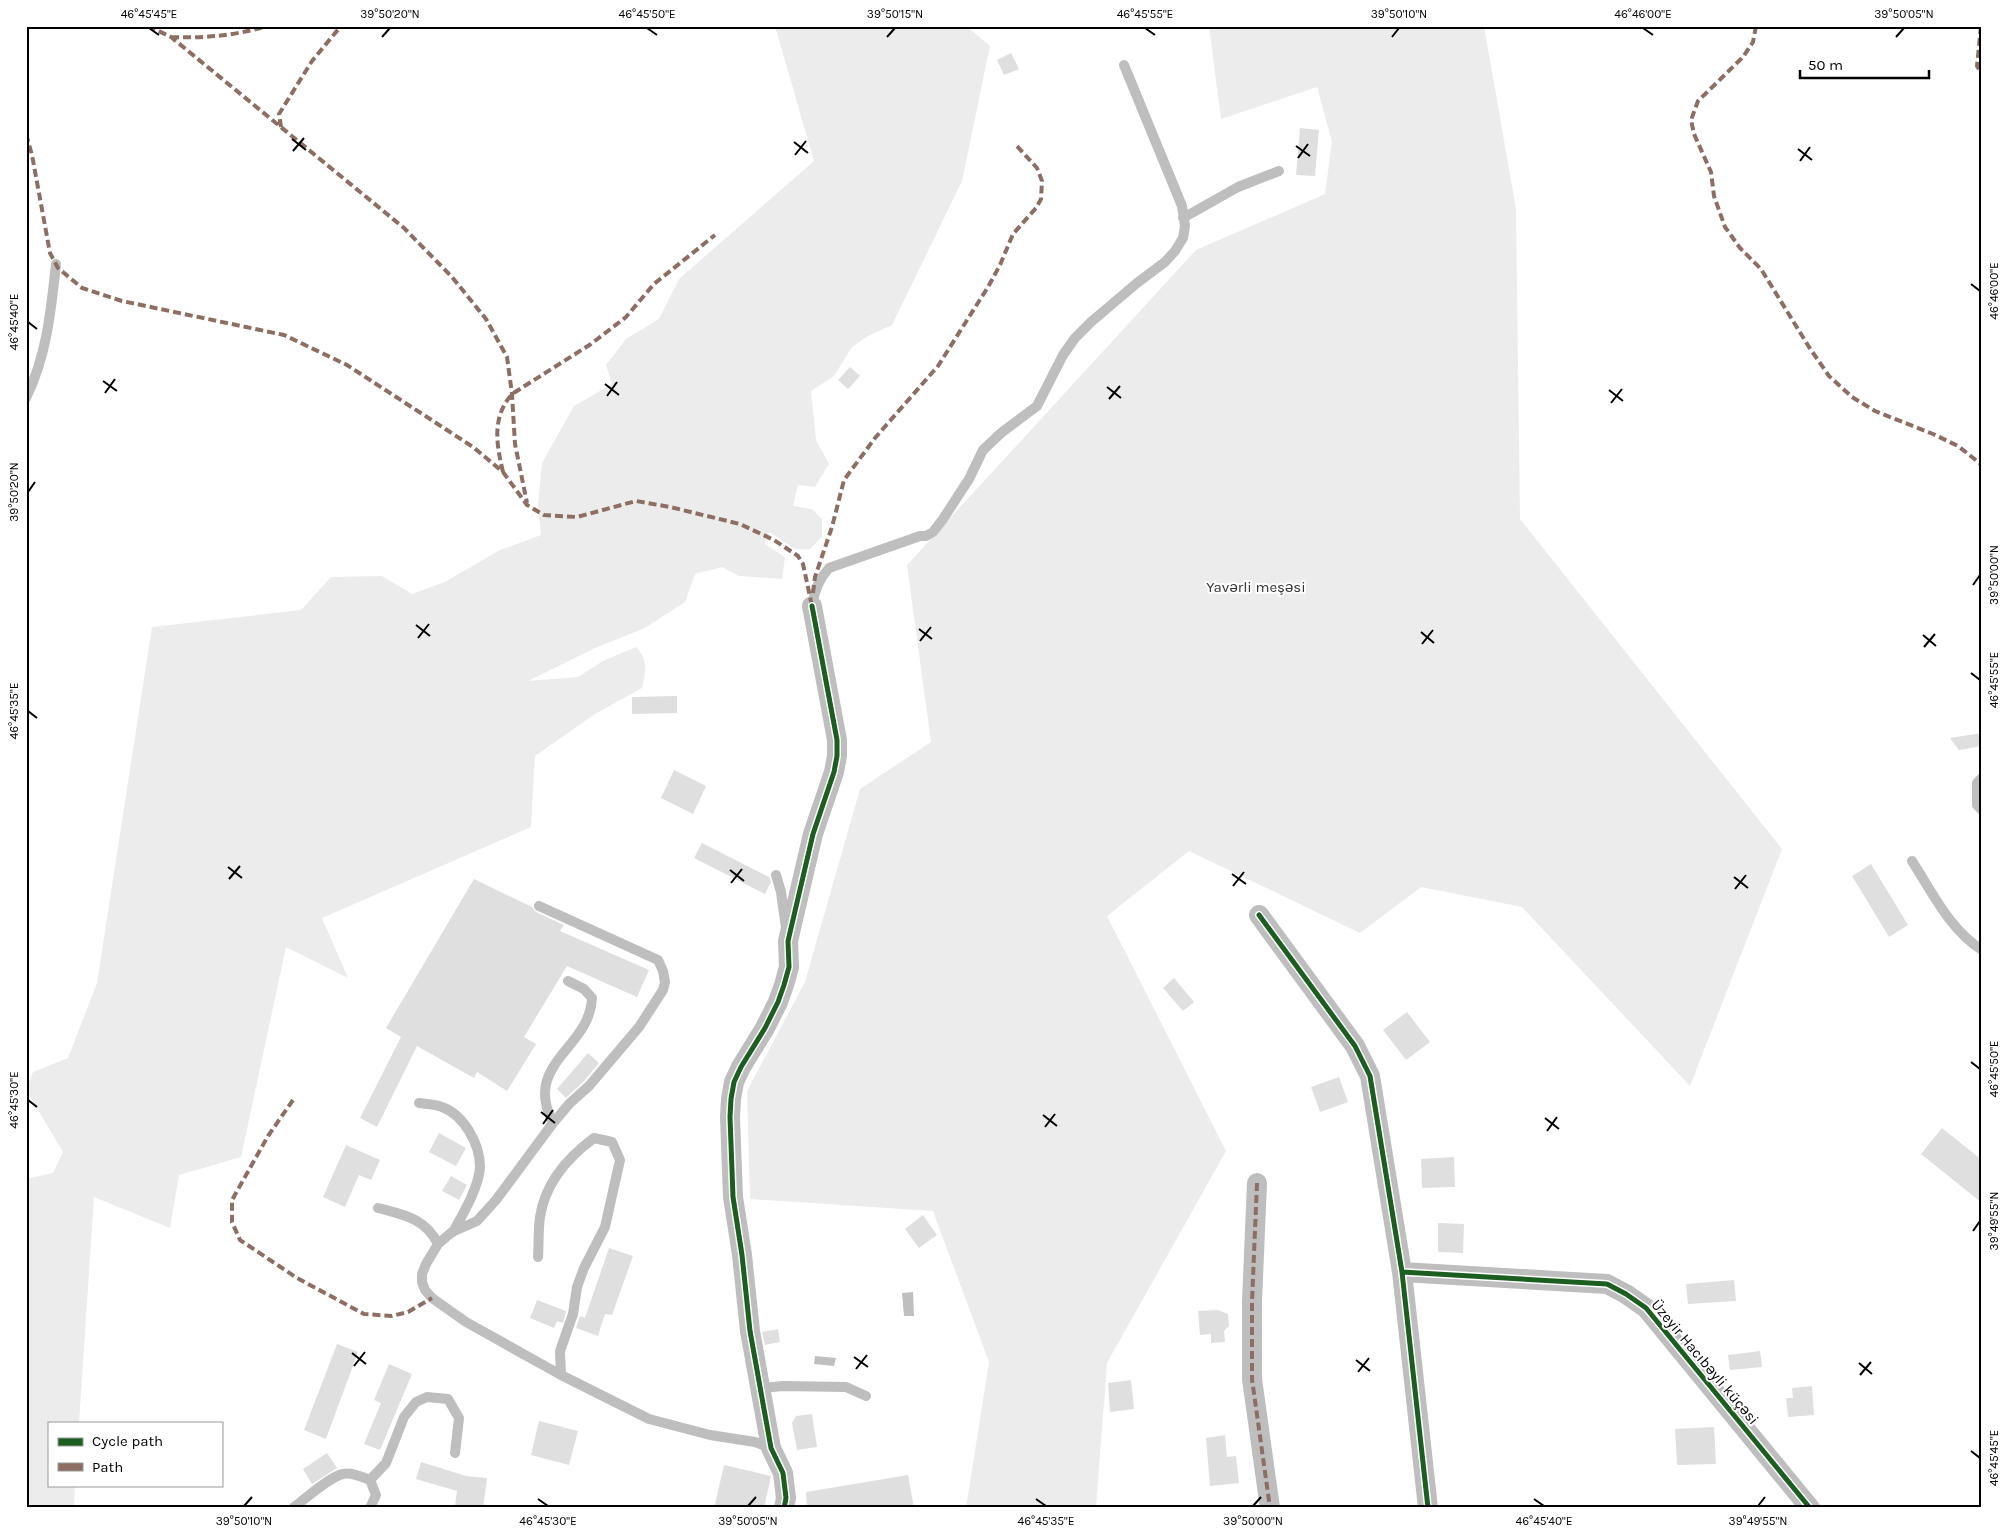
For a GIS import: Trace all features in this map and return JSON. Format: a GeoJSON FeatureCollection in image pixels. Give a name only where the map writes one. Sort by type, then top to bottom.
{"type":"FeatureCollection","features":[{"type":"Feature","properties":{"kind":"street"},"geometry":{"type":"LineString","coordinates":[[784,1508],[786,1498],[783,1473],[771,1448],[750,1331],[742,1254],[733,1197],[730,1117],[734,1082],[778,1002],[790,967],[788,941],[813,834],[838,756],[837,740],[812,606]]}},
{"type":"Feature","properties":{"kind":"street"},"geometry":{"type":"LineString","coordinates":[[1259,914],[1355,1046],[1370,1076],[1402,1272],[1428,1508]]}},
{"type":"Feature","properties":{"kind":"street"},"geometry":{"type":"LineString","coordinates":[[1257,1183],[1252,1302],[1252,1379],[1270,1508]]}},
{"type":"Feature","properties":{"kind":"street","name":"Üzeyir Hacıbəyli küçəsi"},"geometry":{"type":"LineString","coordinates":[[1402,1272],[1607,1284],[1626,1294],[1646,1308],[1810,1508]]}},
{"type":"Feature","properties":{"kind":"lane"},"geometry":{"type":"LineString","coordinates":[[812,606],[818,583],[829,568],[920,536],[926,536],[932,532],[943,519],[968,479],[983,450],[1001,433],[1037,406],[1075,338],[1137,282],[1165,262],[1175,251],[1182,238],[1185,226],[1182,206],[1124,65]]}},
{"type":"Feature","properties":{"kind":"lane"},"geometry":{"type":"LineString","coordinates":[[1184,218],[1238,187],[1279,171]]}},
{"type":"Feature","properties":{"kind":"lane"},"geometry":{"type":"LineString","coordinates":[[26,398],[36,377],[49,328],[56,264]]}},
{"type":"Feature","properties":{"kind":"lane"},"geometry":{"type":"LineString","coordinates":[[1982,778],[1977,783],[1978,804],[1982,810]]}},
{"type":"Feature","properties":{"kind":"lane"},"geometry":{"type":"LineString","coordinates":[[1912,860],[1956,928],[1969,942],[1982,950]]}},
{"type":"Feature","properties":{"kind":"lane"},"geometry":{"type":"LineString","coordinates":[[776,875],[781,892],[788,941]]}},
{"type":"Feature","properties":{"kind":"lane"},"geometry":{"type":"LineString","coordinates":[[452,1232],[477,1221],[496,1200],[553,1123],[570,1103],[589,1086],[639,1027],[663,990],[665,982],[658,960],[539,906]]}},
{"type":"Feature","properties":{"kind":"lane"},"geometry":{"type":"LineString","coordinates":[[553,1123],[549,1116],[545,1095],[547,1077],[554,1063],[581,1030],[592,1005],[592,998],[584,989],[568,981]]}},
{"type":"Feature","properties":{"kind":"lane"},"geometry":{"type":"LineString","coordinates":[[419,1103],[443,1107],[456,1116],[473,1136],[480,1168],[477,1181],[463,1215],[452,1232],[430,1254],[422,1274],[425,1290],[432,1298],[466,1322],[561,1375],[649,1419],[710,1435],[754,1442],[771,1448]]}},
{"type":"Feature","properties":{"kind":"lane"},"geometry":{"type":"LineString","coordinates":[[538,1257],[540,1217],[548,1191],[563,1165],[594,1138],[612,1142],[620,1160],[604,1227],[577,1287],[572,1314],[560,1351],[561,1375]]}},
{"type":"Feature","properties":{"kind":"lane"},"geometry":{"type":"LineString","coordinates":[[378,1208],[409,1217],[421,1223],[431,1231],[438,1244]]}},
{"type":"Feature","properties":{"kind":"lane"},"geometry":{"type":"LineString","coordinates":[[760,1388],[783,1386],[846,1387],[866,1396]]}},
{"type":"Feature","properties":{"kind":"lane"},"geometry":{"type":"LineString","coordinates":[[370,1480],[386,1463],[404,1417],[416,1402],[427,1397],[448,1400],[459,1418],[455,1453]]}},
{"type":"Feature","properties":{"kind":"lane"},"geometry":{"type":"LineString","coordinates":[[293,1508],[321,1486],[343,1474],[355,1475],[370,1480],[376,1495],[370,1508]]}},
{"type":"Feature","properties":{"kind":"green space"},"geometry":{"type":"Polygon","coordinates":[[[775,26],[966,26],[990,46],[962,181],[892,325],[868,336],[852,347],[834,376],[811,391],[816,440],[829,464],[815,487],[798,485],[793,506],[812,509],[822,519],[822,537],[810,549],[795,549],[769,532],[765,544],[785,557],[782,579],[739,576],[722,567],[695,574],[685,602],[645,628],[595,648],[528,681],[578,677],[603,661],[636,647],[643,656],[645,666],[642,688],[595,714],[535,756],[531,827],[322,918],[348,978],[286,947],[241,1157],[179,1175],[170,1228],[94,1197],[79,1422],[48,1422],[48,1486],[75,1486],[74,1508],[26,1508],[26,1179],[53,1173],[63,1152],[26,1090],[33,1072],[68,1058],[97,983],[152,627],[301,610],[331,577],[382,576],[412,594],[445,582],[498,551],[541,535],[538,504],[542,463],[574,406],[612,384],[606,365],[626,339],[659,319],[679,279],[814,161],[775,26]]]}},
{"type":"Feature","properties":{"kind":"green space","name":"Yavərli meşəsi"},"geometry":{"type":"Polygon","coordinates":[[[1209,26],[1484,26],[1516,209],[1520,519],[1782,849],[1690,1086],[1522,907],[1421,887],[1360,933],[1189,851],[1107,916],[1226,1151],[1107,1363],[1096,1508],[966,1508],[989,1362],[933,1211],[750,1199],[747,1091],[805,982],[860,789],[931,742],[907,565],[1196,250],[1325,194],[1332,142],[1317,87],[1221,119],[1209,26]]]}},
{"type":"Feature","properties":{"kind":"shaded area"},"geometry":{"type":"Polygon","coordinates":[[[913,1292],[914,1316],[904,1316],[902,1293],[913,1292]]]}},
{"type":"Feature","properties":{"kind":"shaded area"},"geometry":{"type":"Polygon","coordinates":[[[815,1356],[836,1358],[834,1366],[814,1364],[815,1356]]]}},
{"type":"Feature","properties":{"kind":"building"},"geometry":{"type":"Polygon","coordinates":[[[1011,53],[1019,69],[1004,75],[997,60],[1011,53]]]}},
{"type":"Feature","properties":{"kind":"building"},"geometry":{"type":"Polygon","coordinates":[[[1300,128],[1319,130],[1315,176],[1296,175],[1300,128]]]}},
{"type":"Feature","properties":{"kind":"building"},"geometry":{"type":"Polygon","coordinates":[[[850,367],[860,376],[848,389],[838,380],[850,367]]]}},
{"type":"Feature","properties":{"kind":"building"},"geometry":{"type":"Polygon","coordinates":[[[677,696],[677,713],[632,714],[632,697],[677,696]]]}},
{"type":"Feature","properties":{"kind":"building"},"geometry":{"type":"Polygon","coordinates":[[[1982,733],[1982,746],[1959,750],[1950,738],[1982,733]]]}},
{"type":"Feature","properties":{"kind":"building"},"geometry":{"type":"Polygon","coordinates":[[[674,770],[706,786],[693,814],[661,798],[674,770]]]}},
{"type":"Feature","properties":{"kind":"building"},"geometry":{"type":"Polygon","coordinates":[[[702,843],[769,877],[771,882],[765,894],[694,858],[702,843]]]}},
{"type":"Feature","properties":{"kind":"building"},"geometry":{"type":"Polygon","coordinates":[[[1871,864],[1908,925],[1889,937],[1852,876],[1871,864]]]}},
{"type":"Feature","properties":{"kind":"building"},"geometry":{"type":"Polygon","coordinates":[[[474,879],[564,925],[560,931],[649,970],[637,997],[567,966],[524,1037],[536,1044],[507,1091],[477,1072],[474,1078],[417,1046],[377,1127],[360,1118],[401,1037],[386,1028],[474,879]]]}},
{"type":"Feature","properties":{"kind":"building"},"geometry":{"type":"Polygon","coordinates":[[[1174,978],[1194,1002],[1183,1011],[1163,988],[1174,978]]]}},
{"type":"Feature","properties":{"kind":"building"},"geometry":{"type":"Polygon","coordinates":[[[1407,1012],[1430,1042],[1406,1060],[1383,1030],[1407,1012]]]}},
{"type":"Feature","properties":{"kind":"building"},"geometry":{"type":"Polygon","coordinates":[[[588,1053],[599,1063],[566,1098],[557,1089],[588,1053]]]}},
{"type":"Feature","properties":{"kind":"building"},"geometry":{"type":"Polygon","coordinates":[[[1339,1077],[1348,1102],[1320,1112],[1311,1087],[1339,1077]]]}},
{"type":"Feature","properties":{"kind":"building"},"geometry":{"type":"Polygon","coordinates":[[[1942,1128],[1982,1160],[1982,1203],[1921,1154],[1942,1128]]]}},
{"type":"Feature","properties":{"kind":"building"},"geometry":{"type":"Polygon","coordinates":[[[439,1133],[466,1148],[456,1166],[429,1152],[439,1133]]]}},
{"type":"Feature","properties":{"kind":"building"},"geometry":{"type":"Polygon","coordinates":[[[346,1145],[380,1160],[371,1180],[359,1175],[345,1207],[323,1197],[346,1145]]]}},
{"type":"Feature","properties":{"kind":"building"},"geometry":{"type":"Polygon","coordinates":[[[1454,1157],[1455,1187],[1422,1188],[1421,1159],[1454,1157]]]}},
{"type":"Feature","properties":{"kind":"building"},"geometry":{"type":"Polygon","coordinates":[[[451,1176],[467,1185],[459,1200],[442,1191],[451,1176]]]}},
{"type":"Feature","properties":{"kind":"building"},"geometry":{"type":"Polygon","coordinates":[[[923,1215],[937,1235],[919,1248],[905,1229],[923,1215]]]}},
{"type":"Feature","properties":{"kind":"building"},"geometry":{"type":"Polygon","coordinates":[[[1438,1223],[1464,1224],[1463,1253],[1438,1252],[1438,1223]]]}},
{"type":"Feature","properties":{"kind":"building"},"geometry":{"type":"Polygon","coordinates":[[[609,1248],[633,1256],[612,1315],[605,1314],[598,1336],[576,1328],[580,1316],[585,1318],[609,1248]]]}},
{"type":"Feature","properties":{"kind":"building"},"geometry":{"type":"Polygon","coordinates":[[[1734,1280],[1736,1301],[1688,1304],[1686,1284],[1734,1280]]]}},
{"type":"Feature","properties":{"kind":"building"},"geometry":{"type":"Polygon","coordinates":[[[537,1300],[566,1311],[563,1323],[557,1321],[554,1328],[530,1318],[537,1300]]]}},
{"type":"Feature","properties":{"kind":"building"},"geometry":{"type":"Polygon","coordinates":[[[1218,1310],[1228,1314],[1229,1326],[1224,1331],[1225,1342],[1211,1343],[1211,1334],[1200,1335],[1198,1311],[1218,1310]]]}},
{"type":"Feature","properties":{"kind":"building"},"geometry":{"type":"Polygon","coordinates":[[[778,1329],[780,1342],[765,1345],[762,1332],[778,1329]]]}},
{"type":"Feature","properties":{"kind":"building"},"geometry":{"type":"Polygon","coordinates":[[[337,1344],[358,1352],[326,1439],[304,1430],[337,1344]]]}},
{"type":"Feature","properties":{"kind":"building"},"geometry":{"type":"Polygon","coordinates":[[[1760,1351],[1762,1367],[1730,1370],[1728,1355],[1760,1351]]]}},
{"type":"Feature","properties":{"kind":"building"},"geometry":{"type":"Polygon","coordinates":[[[389,1364],[412,1374],[380,1450],[364,1444],[381,1403],[374,1400],[389,1364]]]}},
{"type":"Feature","properties":{"kind":"building"},"geometry":{"type":"Polygon","coordinates":[[[1131,1380],[1134,1409],[1110,1412],[1108,1383],[1131,1380]]]}},
{"type":"Feature","properties":{"kind":"building"},"geometry":{"type":"Polygon","coordinates":[[[1812,1386],[1814,1415],[1788,1417],[1786,1398],[1793,1398],[1792,1388],[1812,1386]]]}},
{"type":"Feature","properties":{"kind":"building"},"geometry":{"type":"Polygon","coordinates":[[[812,1414],[817,1447],[797,1450],[792,1423],[796,1416],[812,1414]]]}},
{"type":"Feature","properties":{"kind":"building"},"geometry":{"type":"Polygon","coordinates":[[[539,1421],[578,1431],[569,1465],[531,1455],[539,1421]]]}},
{"type":"Feature","properties":{"kind":"building"},"geometry":{"type":"Polygon","coordinates":[[[1714,1427],[1716,1464],[1677,1465],[1675,1429],[1714,1427]]]}},
{"type":"Feature","properties":{"kind":"building"},"geometry":{"type":"Polygon","coordinates":[[[1225,1435],[1227,1457],[1236,1456],[1239,1483],[1210,1486],[1206,1438],[1225,1435]]]}},
{"type":"Feature","properties":{"kind":"building"},"geometry":{"type":"Polygon","coordinates":[[[327,1453],[337,1468],[312,1484],[303,1469],[327,1453]]]}},
{"type":"Feature","properties":{"kind":"building"},"geometry":{"type":"Polygon","coordinates":[[[421,1462],[466,1476],[487,1478],[483,1508],[455,1506],[457,1491],[416,1479],[421,1462]]]}},
{"type":"Feature","properties":{"kind":"building"},"geometry":{"type":"Polygon","coordinates":[[[724,1465],[771,1476],[764,1508],[714,1508],[724,1465]]]}},
{"type":"Feature","properties":{"kind":"building"},"geometry":{"type":"Polygon","coordinates":[[[908,1475],[914,1508],[807,1508],[806,1492],[908,1475]]]}},
{"type":"Feature","properties":{"kind":"marked path"},"geometry":{"type":"LineString","coordinates":[[148,26],[171,37],[404,228],[452,277],[486,319],[507,357],[512,394],[515,444],[527,503]]}},
{"type":"Feature","properties":{"kind":"marked path"},"geometry":{"type":"LineString","coordinates":[[171,37],[220,36],[268,26]]}},
{"type":"Feature","properties":{"kind":"marked path"},"geometry":{"type":"LineString","coordinates":[[281,127],[279,114],[312,61],[341,26]]}},
{"type":"Feature","properties":{"kind":"marked path"},"geometry":{"type":"LineString","coordinates":[[1756,26],[1753,42],[1743,57],[1698,101],[1691,120],[1694,134],[1711,172],[1714,196],[1725,227],[1740,248],[1761,269],[1829,376],[1852,397],[1875,411],[1958,446],[1982,465]]}},
{"type":"Feature","properties":{"kind":"marked path"},"geometry":{"type":"LineString","coordinates":[[1981,26],[1977,66],[1982,74]]}},
{"type":"Feature","properties":{"kind":"marked path"},"geometry":{"type":"LineString","coordinates":[[26,134],[32,155],[50,253],[58,268],[82,288],[122,301],[284,335],[347,365],[473,447],[503,472],[527,505],[544,515],[577,517],[636,501],[740,524],[774,540],[798,556],[803,564],[812,606]]}},
{"type":"Feature","properties":{"kind":"marked path"},"geometry":{"type":"LineString","coordinates":[[813,593],[815,577],[832,527],[844,480],[875,438],[938,366],[988,287],[1013,234],[1036,208],[1041,199],[1042,181],[1037,168],[1016,145]]}},
{"type":"Feature","properties":{"kind":"marked path"},"geometry":{"type":"LineString","coordinates":[[503,472],[497,431],[501,412],[512,394],[591,344],[626,317],[654,284],[715,235]]}},
{"type":"Feature","properties":{"kind":"marked path"},"geometry":{"type":"LineString","coordinates":[[293,1100],[268,1136],[232,1200],[232,1222],[240,1240],[297,1278],[364,1314],[392,1316],[408,1312],[432,1298]]}},
{"type":"Feature","properties":{"kind":"marked path"},"geometry":{"type":"LineString","coordinates":[[1257,1183],[1252,1302],[1252,1379],[1270,1508]]}},
{"type":"Feature","properties":{"kind":"cycle path"},"geometry":{"type":"LineString","coordinates":[[784,1508],[786,1498],[783,1473],[771,1448],[750,1331],[742,1255],[733,1197],[730,1117],[734,1082],[765,1028],[784,985],[789,967],[788,941],[813,834],[834,772],[837,756],[837,740],[812,606]]}},
{"type":"Feature","properties":{"kind":"cycle path"},"geometry":{"type":"LineString","coordinates":[[1259,915],[1355,1046],[1370,1076],[1402,1272],[1428,1508]]}},
{"type":"Feature","properties":{"kind":"cycle path"},"geometry":{"type":"LineString","coordinates":[[1402,1272],[1607,1284],[1626,1294],[1646,1308],[1810,1508]]}}]}
